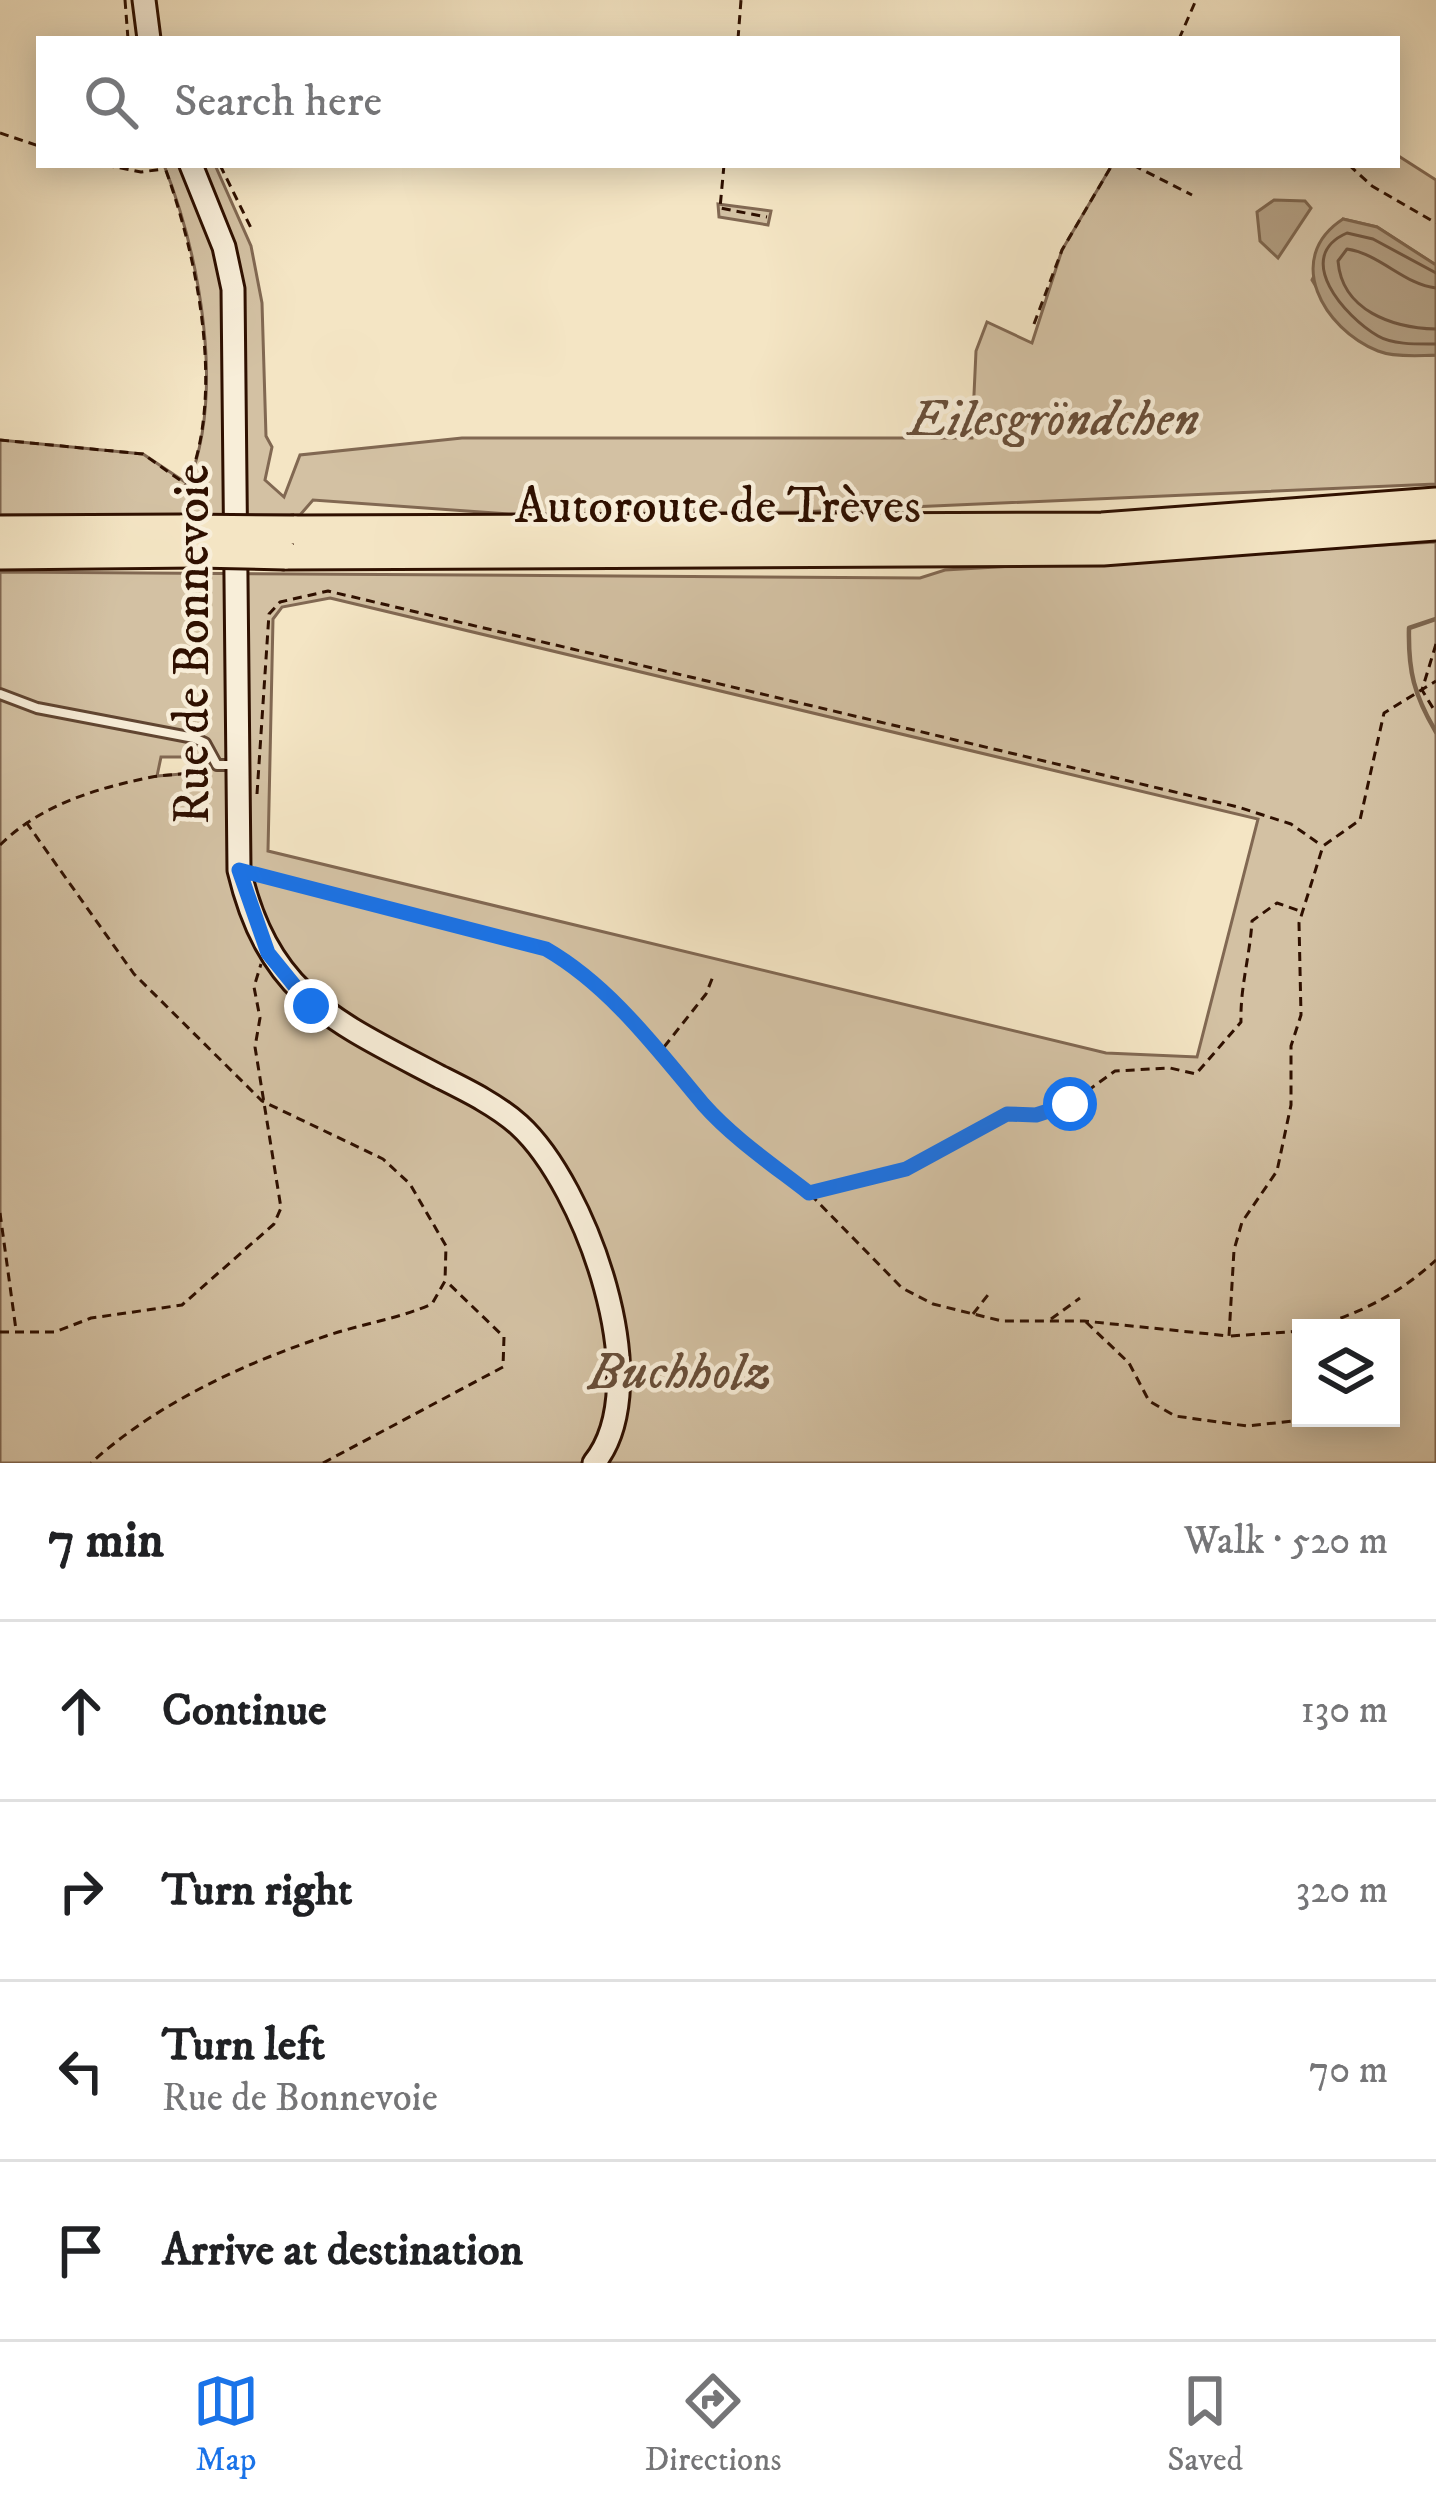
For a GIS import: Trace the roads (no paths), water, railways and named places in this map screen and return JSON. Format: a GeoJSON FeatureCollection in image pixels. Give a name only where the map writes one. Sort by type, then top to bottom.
{"type":"FeatureCollection","features":[{"type":"Feature","properties":{"kind":"highway","name":"Autoroute de Trèves"},"geometry":{"type":"LineString","coordinates":[[290,542],[1102,527],[1436,502]]}},
{"type":"Feature","properties":{"kind":"highway","name":"Autoroute de Trèves"},"geometry":{"type":"LineString","coordinates":[[0,530],[190,541],[1103,551],[1436,526]]}},
{"type":"Feature","properties":{"kind":"highway","name":"Autoroute de Trèves"},"geometry":{"type":"LineString","coordinates":[[0,555],[190,541]]}},
{"type":"Feature","properties":{"kind":"main road"},"geometry":{"type":"LineString","coordinates":[[144,0],[149,36]]}},
{"type":"Feature","properties":{"kind":"main road","name":"Rue de Bonnevoie"},"geometry":{"type":"LineString","coordinates":[[192,168],[224,247],[233,289],[228,765],[239,820],[239,870],[268,953],[311,1006],[515,1121],[570,1190],[610,1306],[616,1343],[614,1416],[605,1450],[594,1463]]}},
{"type":"Feature","properties":{"kind":"lane"},"geometry":{"type":"LineString","coordinates":[[0,694],[37,707],[194,738],[228,765]]}},
{"type":"Feature","properties":{"kind":"water"},"geometry":{"type":"Polygon","coordinates":[[[1274,200],[1305,201],[1311,208],[1278,258],[1260,241],[1257,212],[1274,200]]]}},
{"type":"Feature","properties":{"kind":"water"},"geometry":{"type":"Polygon","coordinates":[[[1343,219],[1377,227],[1436,265],[1436,355],[1378,351],[1358,341],[1327,310],[1313,272],[1315,253],[1325,235],[1343,219]]]}},
{"type":"Feature","properties":{"kind":"waterway"},"geometry":{"type":"LineString","coordinates":[[1436,619],[1409,628],[1414,682],[1436,732]]}},
{"type":"Feature","properties":{"kind":"park label","name":"Eilesgröndchen"},"geometry":{"type":"Point","coordinates":[1054,420]}},
{"type":"Feature","properties":{"kind":"park label","name":"Buchholz"},"geometry":{"type":"Point","coordinates":[680,1373]}}]}
